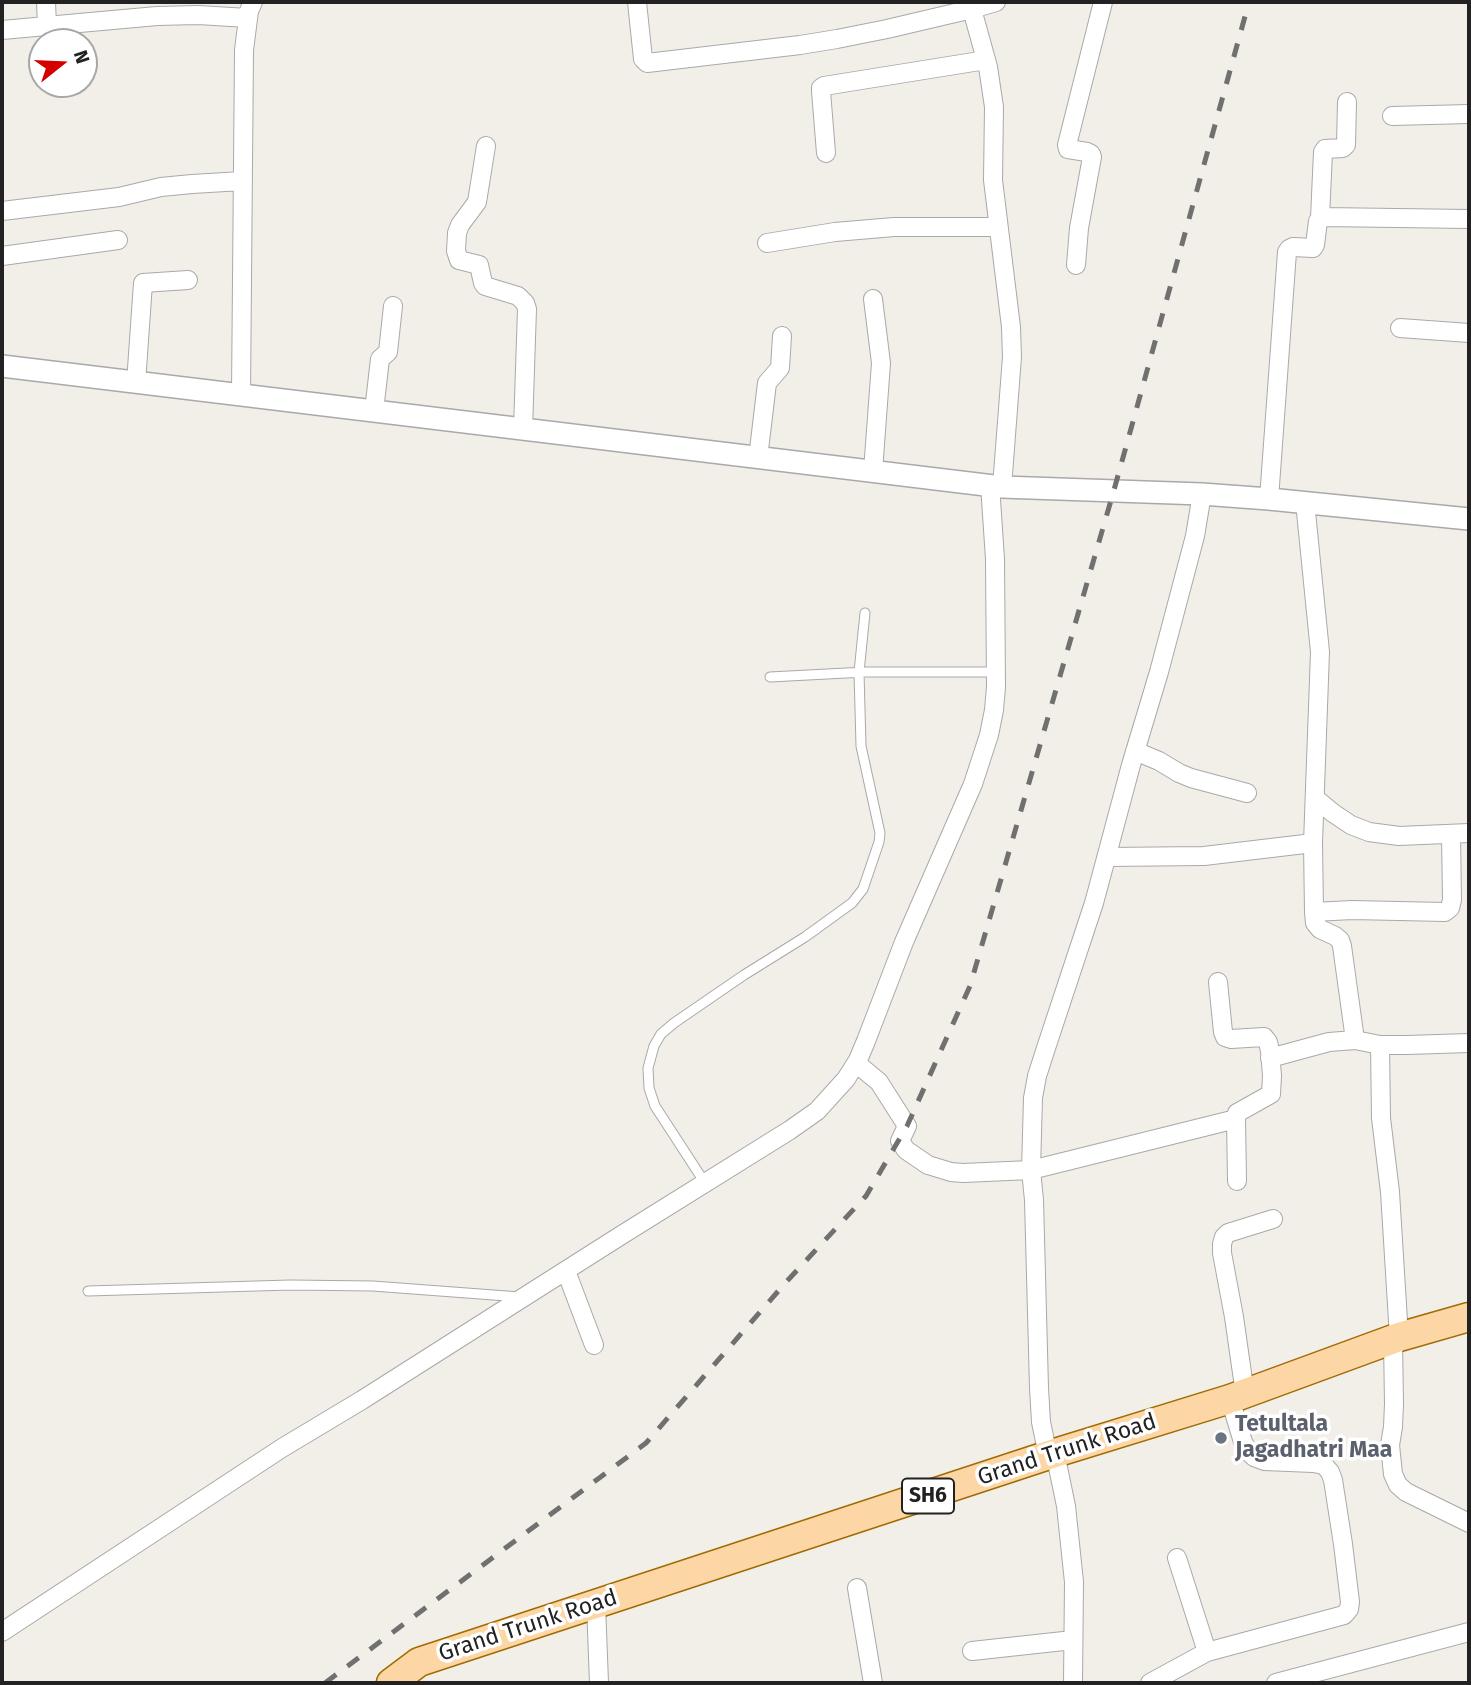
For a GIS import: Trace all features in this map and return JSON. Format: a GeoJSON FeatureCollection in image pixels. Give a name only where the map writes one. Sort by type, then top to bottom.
{"type":"FeatureCollection","features":[{"type":"Feature","properties":{"kind":"main road","name":"Grand Trunk Road"},"geometry":{"type":"LineString","coordinates":[[391,1683],[419,1662],[1237,1396],[1396,1338],[1469,1317]]}},
{"type":"Feature","properties":{"kind":"street"},"geometry":{"type":"LineString","coordinates":[[46,2],[47,26]]}},
{"type":"Feature","properties":{"kind":"street"},"geometry":{"type":"LineString","coordinates":[[638,2],[643,59],[647,63],[824,41],[887,29],[971,6],[996,2]]}},
{"type":"Feature","properties":{"kind":"street"},"geometry":{"type":"LineString","coordinates":[[1076,265],[1079,228],[1092,157],[1087,152],[1068,149],[1067,145],[1104,2]]}},
{"type":"Feature","properties":{"kind":"street"},"geometry":{"type":"LineString","coordinates":[[2,1632],[282,1448],[790,1130],[817,1111],[846,1079],[856,1063],[904,942],[973,784],[994,710],[996,486],[1012,357],[1011,327],[993,180],[995,107],[986,60],[971,6]]}},
{"type":"Feature","properties":{"kind":"street"},"geometry":{"type":"LineString","coordinates":[[2,30],[250,10],[244,50],[241,395]]}},
{"type":"Feature","properties":{"kind":"street"},"geometry":{"type":"LineString","coordinates":[[826,153],[821,91],[824,86],[986,60]]}},
{"type":"Feature","properties":{"kind":"street"},"geometry":{"type":"LineString","coordinates":[[1269,499],[1287,252],[1293,247],[1313,248],[1315,245],[1320,218],[1323,152],[1325,149],[1343,148],[1346,145],[1347,102]]}},
{"type":"Feature","properties":{"kind":"street"},"geometry":{"type":"LineString","coordinates":[[1392,116],[1469,114]]}},
{"type":"Feature","properties":{"kind":"street"},"geometry":{"type":"LineString","coordinates":[[486,146],[477,202],[460,225],[456,251],[458,260],[480,265],[485,286],[518,296],[525,303],[523,429]]}},
{"type":"Feature","properties":{"kind":"street"},"geometry":{"type":"LineString","coordinates":[[2,211],[119,197],[161,187],[242,181]]}},
{"type":"Feature","properties":{"kind":"street"},"geometry":{"type":"LineString","coordinates":[[1320,218],[1469,219]]}},
{"type":"Feature","properties":{"kind":"street"},"geometry":{"type":"LineString","coordinates":[[767,243],[835,232],[894,227],[998,227]]}},
{"type":"Feature","properties":{"kind":"street"},"geometry":{"type":"LineString","coordinates":[[2,256],[118,240]]}},
{"type":"Feature","properties":{"kind":"street"},"geometry":{"type":"LineString","coordinates":[[136,383],[143,283],[188,280]]}},
{"type":"Feature","properties":{"kind":"street"},"geometry":{"type":"LineString","coordinates":[[873,299],[881,363],[873,471]]}},
{"type":"Feature","properties":{"kind":"street"},"geometry":{"type":"LineString","coordinates":[[374,411],[380,359],[388,352],[393,306]]}},
{"type":"Feature","properties":{"kind":"street"},"geometry":{"type":"LineString","coordinates":[[1400,328],[1469,333]]}},
{"type":"Feature","properties":{"kind":"street"},"geometry":{"type":"LineString","coordinates":[[758,458],[767,383],[780,368],[782,336]]}},
{"type":"Feature","properties":{"kind":"street"},"geometry":{"type":"LineString","coordinates":[[2,366],[996,486],[1202,494],[1469,519]]}},
{"type":"Feature","properties":{"kind":"street"},"geometry":{"type":"LineString","coordinates":[[1073,1683],[1074,1582],[1066,1506],[1041,1422],[1031,1170],[1033,1098],[1037,1076],[1107,856],[1181,592],[1202,494]]}},
{"type":"Feature","properties":{"kind":"street"},"geometry":{"type":"LineString","coordinates":[[1305,502],[1320,652],[1314,843],[1315,923],[1320,929],[1340,940],[1355,1040]]}},
{"type":"Feature","properties":{"kind":"street"},"geometry":{"type":"LineString","coordinates":[[1135,751],[1191,778],[1247,793]]}},
{"type":"Feature","properties":{"kind":"street"},"geometry":{"type":"LineString","coordinates":[[1316,799],[1351,825],[1369,832],[1399,836],[1469,833]]}},
{"type":"Feature","properties":{"kind":"street"},"geometry":{"type":"LineString","coordinates":[[1314,912],[1445,912],[1450,908],[1452,900],[1451,834]]}},
{"type":"Feature","properties":{"kind":"street"},"geometry":{"type":"LineString","coordinates":[[1107,856],[1204,856],[1314,843]]}},
{"type":"Feature","properties":{"kind":"street"},"geometry":{"type":"LineString","coordinates":[[1218,982],[1225,1037],[1264,1037],[1268,1042],[1270,1058],[1271,1094],[1237,1113],[1237,1181]]}},
{"type":"Feature","properties":{"kind":"street"},"geometry":{"type":"LineString","coordinates":[[1270,1058],[1329,1042],[1355,1040],[1380,1045],[1469,1043]]}},
{"type":"Feature","properties":{"kind":"street"},"geometry":{"type":"LineString","coordinates":[[1380,1045],[1381,1118],[1390,1192],[1396,1338],[1394,1427],[1390,1445],[1393,1474],[1398,1485],[1406,1492],[1469,1523]]}},
{"type":"Feature","properties":{"kind":"street"},"geometry":{"type":"LineString","coordinates":[[856,1063],[878,1082],[907,1126],[900,1141],[906,1150],[928,1165],[951,1172],[1031,1170],[1236,1119]]}},
{"type":"Feature","properties":{"kind":"street"},"geometry":{"type":"LineString","coordinates":[[1150,1683],[1207,1652],[1344,1615],[1349,1609],[1343,1544],[1330,1472],[1324,1465],[1313,1463],[1265,1461],[1254,1457],[1243,1442],[1223,1244],[1228,1233],[1273,1219]]}},
{"type":"Feature","properties":{"kind":"street"},"geometry":{"type":"LineString","coordinates":[[566,1270],[594,1345]]}},
{"type":"Feature","properties":{"kind":"street"},"geometry":{"type":"LineString","coordinates":[[1177,1558],[1207,1652]]}},
{"type":"Feature","properties":{"kind":"street"},"geometry":{"type":"LineString","coordinates":[[857,1588],[873,1683]]}},
{"type":"Feature","properties":{"kind":"street"},"geometry":{"type":"LineString","coordinates":[[596,1604],[599,1683]]}},
{"type":"Feature","properties":{"kind":"street"},"geometry":{"type":"LineString","coordinates":[[1276,1683],[1469,1632]]}},
{"type":"Feature","properties":{"kind":"street"},"geometry":{"type":"LineString","coordinates":[[972,1651],[1073,1640]]}},
{"type":"Feature","properties":{"kind":"lane"},"geometry":{"type":"LineString","coordinates":[[705,1184],[655,1106],[649,1088],[648,1068],[653,1046],[661,1034],[674,1023],[805,937],[852,903],[863,889],[880,833],[861,746],[859,672],[866,613]]}},
{"type":"Feature","properties":{"kind":"lane"},"geometry":{"type":"LineString","coordinates":[[770,677],[859,672],[996,672]]}},
{"type":"Feature","properties":{"kind":"lane"},"geometry":{"type":"LineString","coordinates":[[88,1292],[290,1285],[373,1286],[524,1297]]}},
{"type":"Feature","properties":{"kind":"railway"},"geometry":{"type":"LineString","coordinates":[[325,1683],[646,1443],[787,1281],[866,1196],[907,1126],[970,986],[1114,490],[1249,2]]}},
{"type":"Feature","properties":{"kind":"place","name":"Tetultala Jagadhatri Maa"},"geometry":{"type":"Point","coordinates":[1221,1438]}}]}
